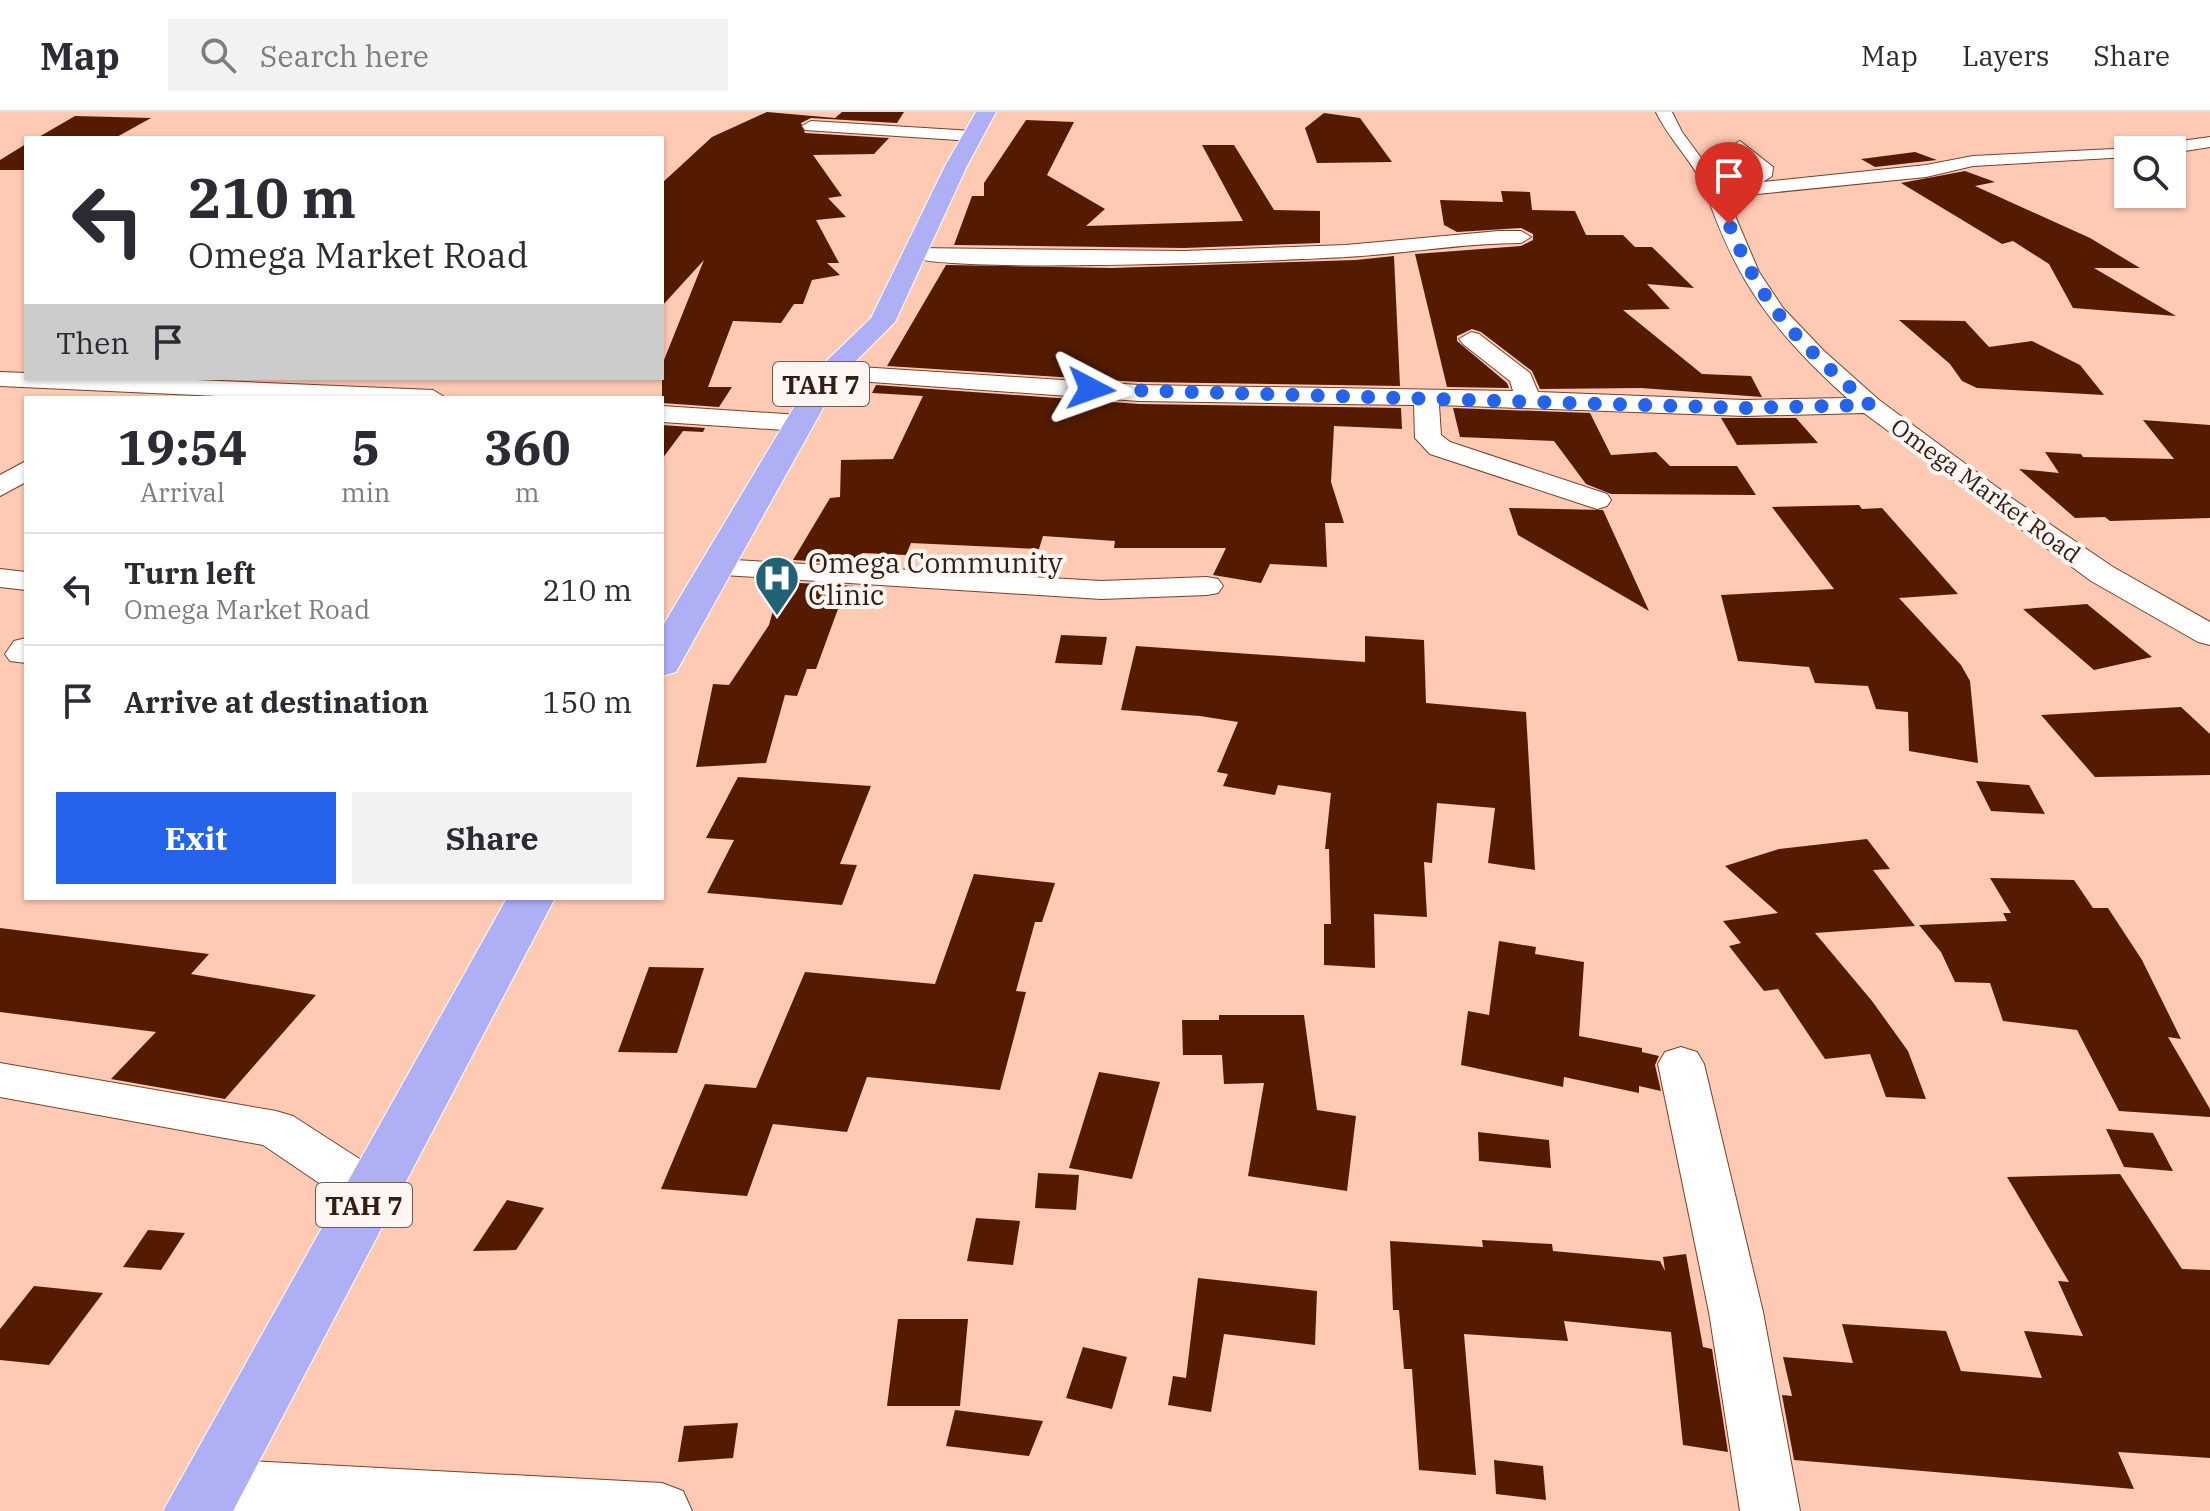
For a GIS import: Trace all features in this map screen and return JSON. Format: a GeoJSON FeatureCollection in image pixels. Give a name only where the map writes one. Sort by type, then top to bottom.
{"type":"FeatureCollection","features":[{"type":"Feature","properties":{"kind":"highway","name":"TAH 7"},"geometry":{"type":"LineString","coordinates":[[664,659],[671,642],[718,568],[829,372],[882,322],[980,124]]}},
{"type":"Feature","properties":{"kind":"highway","name":"TAH 7"},"geometry":{"type":"LineString","coordinates":[[205,1498],[530,900]]}},
{"type":"Feature","properties":{"kind":"street","name":"Omega Market Road"},"geometry":{"type":"LineString","coordinates":[[1664,112],[1674,133],[1713,186],[1748,272],[1775,313],[1815,356],[1870,405],[2102,574],[2210,635]]}},
{"type":"Feature","properties":{"kind":"street"},"geometry":{"type":"LineString","coordinates":[[811,126],[980,124]]}},
{"type":"Feature","properties":{"kind":"street"},"geometry":{"type":"LineString","coordinates":[[2186,145],[2210,142]]}},
{"type":"Feature","properties":{"kind":"street"},"geometry":{"type":"LineString","coordinates":[[1714,193],[1763,176],[1764,167],[1740,146]]}},
{"type":"Feature","properties":{"kind":"street"},"geometry":{"type":"LineString","coordinates":[[1714,193],[1912,172],[1973,161],[2114,153]]}},
{"type":"Feature","properties":{"kind":"street"},"geometry":{"type":"LineString","coordinates":[[915,254],[1239,256],[1406,246],[1470,236],[1521,237]]}},
{"type":"Feature","properties":{"kind":"street"},"geometry":{"type":"LineString","coordinates":[[1471,339],[1521,378],[1529,401]]}},
{"type":"Feature","properties":{"kind":"street"},"geometry":{"type":"LineString","coordinates":[[829,372],[1139,393],[1745,408],[1870,405]]}},
{"type":"Feature","properties":{"kind":"street"},"geometry":{"type":"LineString","coordinates":[[0,379],[131,391],[347,396]]}},
{"type":"Feature","properties":{"kind":"street"},"geometry":{"type":"LineString","coordinates":[[1426,398],[1428,438],[1440,448],[1597,500]]}},
{"type":"Feature","properties":{"kind":"street"},"geometry":{"type":"LineString","coordinates":[[664,414],[800,423]]}},
{"type":"Feature","properties":{"kind":"street"},"geometry":{"type":"LineString","coordinates":[[0,488],[24,470]]}},
{"type":"Feature","properties":{"kind":"street"},"geometry":{"type":"LineString","coordinates":[[718,568],[1101,590],[1207,586]]}},
{"type":"Feature","properties":{"kind":"street"},"geometry":{"type":"LineString","coordinates":[[0,578],[24,581]]}},
{"type":"Feature","properties":{"kind":"street"},"geometry":{"type":"LineString","coordinates":[[1681,1064],[1736,1312],[1770,1511]]}},
{"type":"Feature","properties":{"kind":"street"},"geometry":{"type":"LineString","coordinates":[[0,1080],[37,1084],[276,1129],[371,1192]]}},
{"type":"Feature","properties":{"kind":"street"},"geometry":{"type":"LineString","coordinates":[[205,1498],[662,1511]]}},
{"type":"Feature","properties":{"kind":"building"},"geometry":{"type":"Polygon","coordinates":[[[767,112],[835,118],[842,112],[904,112],[897,123],[811,118],[801,123],[805,133],[889,138],[874,154],[813,155],[842,196],[828,198],[846,217],[816,220],[839,263],[827,263],[840,275],[812,280],[803,304],[794,304],[781,323],[733,321],[708,387],[732,387],[719,407],[664,403],[664,360],[704,260],[664,304],[664,181],[712,137],[767,112]]]}},
{"type":"Feature","properties":{"kind":"building"},"geometry":{"type":"Polygon","coordinates":[[[1324,113],[1360,118],[1392,162],[1317,163],[1305,128],[1324,113]]]}},
{"type":"Feature","properties":{"kind":"building"},"geometry":{"type":"Polygon","coordinates":[[[75,116],[151,118],[119,136],[40,136],[75,116]]]}},
{"type":"Feature","properties":{"kind":"building"},"geometry":{"type":"Polygon","coordinates":[[[1026,120],[1074,122],[1047,175],[1105,209],[1086,226],[1243,221],[1202,145],[1234,145],[1274,210],[1320,211],[1320,243],[1184,248],[954,245],[972,196],[984,196],[984,183],[1026,120]]]}},
{"type":"Feature","properties":{"kind":"building"},"geometry":{"type":"Polygon","coordinates":[[[24,145],[24,170],[0,170],[0,160],[24,145]]]}},
{"type":"Feature","properties":{"kind":"building"},"geometry":{"type":"Polygon","coordinates":[[[1915,152],[1937,160],[1875,167],[1861,159],[1915,152]]]}},
{"type":"Feature","properties":{"kind":"building"},"geometry":{"type":"Polygon","coordinates":[[[1965,171],[1995,182],[1975,186],[2090,238],[2140,268],[2094,268],[2176,316],[2073,308],[2049,264],[2013,241],[2002,244],[1901,183],[1965,171]]]}},
{"type":"Feature","properties":{"kind":"building"},"geometry":{"type":"Polygon","coordinates":[[[1501,191],[1530,192],[1532,210],[1575,211],[1586,235],[1623,235],[1635,247],[1652,247],[1694,288],[1647,284],[1670,309],[1623,310],[1702,374],[1751,376],[1762,397],[1641,388],[1540,389],[1532,371],[1481,332],[1472,329],[1457,336],[1457,341],[1509,388],[1447,387],[1415,254],[1521,246],[1533,240],[1533,234],[1521,228],[1457,232],[1444,225],[1440,200],[1503,202],[1501,191]]]}},
{"type":"Feature","properties":{"kind":"building"},"geometry":{"type":"Polygon","coordinates":[[[1394,256],[1400,386],[1139,382],[887,366],[946,265],[1112,268],[1394,256]]]}},
{"type":"Feature","properties":{"kind":"building"},"geometry":{"type":"Polygon","coordinates":[[[1899,320],[1965,321],[1989,347],[2032,341],[2080,365],[2104,395],[1977,388],[1962,381],[1950,364],[1899,320]]]}},
{"type":"Feature","properties":{"kind":"building"},"geometry":{"type":"Polygon","coordinates":[[[876,385],[1139,404],[1401,408],[1402,429],[1334,426],[1331,482],[1344,523],[1325,523],[1327,567],[1270,564],[1261,583],[1213,575],[1226,548],[1114,548],[1115,541],[1043,536],[1039,549],[911,543],[906,555],[862,553],[859,564],[793,560],[830,498],[840,497],[841,460],[893,459],[923,396],[872,393],[876,385]]]}},
{"type":"Feature","properties":{"kind":"building"},"geometry":{"type":"Polygon","coordinates":[[[1453,408],[1590,413],[1611,455],[1656,452],[1670,466],[1737,466],[1756,495],[1611,494],[1586,484],[1554,441],[1460,437],[1453,408]]]}},
{"type":"Feature","properties":{"kind":"building"},"geometry":{"type":"Polygon","coordinates":[[[1721,418],[1796,418],[1818,443],[1737,445],[1721,418]]]}},
{"type":"Feature","properties":{"kind":"building"},"geometry":{"type":"Polygon","coordinates":[[[2143,420],[2210,425],[2210,518],[2110,521],[2105,517],[2075,518],[2019,469],[2059,473],[2045,452],[2081,454],[2083,457],[2174,459],[2143,420]]]}},
{"type":"Feature","properties":{"kind":"building"},"geometry":{"type":"Polygon","coordinates":[[[664,425],[705,428],[703,432],[683,431],[664,456],[664,425]]]}},
{"type":"Feature","properties":{"kind":"building"},"geometry":{"type":"Polygon","coordinates":[[[1859,505],[1862,509],[1882,508],[1958,594],[1899,598],[1961,665],[1970,681],[1978,763],[1909,751],[1908,712],[1876,709],[1868,686],[1815,683],[1809,667],[1738,661],[1721,595],[1834,589],[1772,507],[1859,505]]]}},
{"type":"Feature","properties":{"kind":"building"},"geometry":{"type":"Polygon","coordinates":[[[1509,508],[1603,510],[1649,611],[1518,535],[1509,508]]]}},
{"type":"Feature","properties":{"kind":"building"},"geometry":{"type":"Polygon","coordinates":[[[781,582],[855,586],[850,609],[838,609],[816,669],[807,669],[797,696],[785,695],[766,763],[696,767],[713,684],[729,685],[769,625],[781,582]]]}},
{"type":"Feature","properties":{"kind":"building"},"geometry":{"type":"Polygon","coordinates":[[[2087,604],[2152,657],[2094,670],[2023,609],[2087,604]]]}},
{"type":"Feature","properties":{"kind":"building"},"geometry":{"type":"Polygon","coordinates":[[[1061,635],[1107,637],[1102,665],[1055,663],[1061,635]]]}},
{"type":"Feature","properties":{"kind":"building"},"geometry":{"type":"Polygon","coordinates":[[[1365,636],[1424,640],[1426,703],[1526,712],[1535,870],[1488,863],[1495,808],[1437,803],[1432,863],[1424,862],[1427,917],[1374,914],[1375,968],[1324,965],[1324,924],[1331,924],[1329,849],[1325,849],[1331,793],[1278,785],[1275,795],[1223,786],[1228,774],[1217,772],[1238,722],[1121,710],[1136,646],[1365,662],[1365,636]]]}},
{"type":"Feature","properties":{"kind":"building"},"geometry":{"type":"Polygon","coordinates":[[[2181,707],[2210,734],[2210,775],[2095,777],[2041,715],[2181,707]]]}},
{"type":"Feature","properties":{"kind":"building"},"geometry":{"type":"Polygon","coordinates":[[[738,777],[871,786],[840,864],[857,865],[842,905],[707,893],[734,840],[706,838],[738,777]]]}},
{"type":"Feature","properties":{"kind":"building"},"geometry":{"type":"Polygon","coordinates":[[[1976,781],[2029,785],[2045,814],[1991,811],[1976,781]]]}},
{"type":"Feature","properties":{"kind":"building"},"geometry":{"type":"Polygon","coordinates":[[[1867,839],[1890,869],[1873,870],[1915,926],[1815,933],[1872,1001],[1908,1051],[1926,1099],[1886,1097],[1870,1054],[1825,1059],[1778,989],[1764,991],[1729,946],[1741,943],[1723,921],[1778,913],[1725,866],[1779,849],[1867,839]]]}},
{"type":"Feature","properties":{"kind":"building"},"geometry":{"type":"Polygon","coordinates":[[[974,874],[1055,883],[1042,922],[1035,922],[1016,991],[1026,992],[1000,1090],[867,1077],[847,1132],[773,1124],[747,1196],[661,1189],[705,1084],[756,1088],[805,972],[935,984],[974,874]]]}},
{"type":"Feature","properties":{"kind":"building"},"geometry":{"type":"Polygon","coordinates":[[[1990,878],[2074,880],[2093,908],[2108,908],[2142,960],[2181,1039],[2168,1037],[2210,1109],[2210,1117],[2119,1111],[2077,1030],[2003,1021],[1990,983],[1955,982],[1941,952],[1919,925],[2007,921],[2003,913],[2011,913],[1990,878]]]}},
{"type":"Feature","properties":{"kind":"building"},"geometry":{"type":"Polygon","coordinates":[[[0,928],[209,954],[191,974],[316,995],[225,1099],[111,1079],[156,1032],[0,1012],[0,928]]]}},
{"type":"Feature","properties":{"kind":"building"},"geometry":{"type":"Polygon","coordinates":[[[1499,941],[1536,947],[1535,954],[1584,962],[1579,1036],[1642,1048],[1642,1052],[1659,1056],[1655,1065],[1661,1091],[1639,1086],[1639,1093],[1564,1077],[1563,1087],[1461,1065],[1468,1011],[1489,1015],[1499,941]]]}},
{"type":"Feature","properties":{"kind":"building"},"geometry":{"type":"Polygon","coordinates":[[[649,967],[704,968],[677,1053],[618,1052],[649,967]]]}},
{"type":"Feature","properties":{"kind":"building"},"geometry":{"type":"Polygon","coordinates":[[[1219,1015],[1304,1015],[1317,1110],[1356,1116],[1347,1191],[1248,1176],[1264,1083],[1224,1084],[1222,1055],[1183,1055],[1182,1020],[1219,1020],[1219,1015]]]}},
{"type":"Feature","properties":{"kind":"building"},"geometry":{"type":"Polygon","coordinates":[[[1099,1072],[1160,1082],[1132,1179],[1069,1168],[1099,1072]]]}},
{"type":"Feature","properties":{"kind":"building"},"geometry":{"type":"Polygon","coordinates":[[[2106,1129],[2153,1133],[2173,1171],[2124,1167],[2106,1129]]]}},
{"type":"Feature","properties":{"kind":"building"},"geometry":{"type":"Polygon","coordinates":[[[1478,1132],[1549,1140],[1551,1168],[1479,1161],[1478,1132]]]}},
{"type":"Feature","properties":{"kind":"building"},"geometry":{"type":"Polygon","coordinates":[[[1038,1173],[1079,1175],[1076,1210],[1035,1208],[1038,1173]]]}},
{"type":"Feature","properties":{"kind":"building"},"geometry":{"type":"Polygon","coordinates":[[[2120,1174],[2182,1269],[2210,1270],[2210,1458],[2118,1452],[2134,1489],[1794,1460],[1782,1395],[1792,1396],[1783,1357],[1853,1363],[1842,1324],[1946,1331],[1961,1371],[2042,1378],[2024,1331],[2083,1336],[2058,1281],[2069,1282],[2007,1177],[2120,1174]]]}},
{"type":"Feature","properties":{"kind":"building"},"geometry":{"type":"Polygon","coordinates":[[[507,1200],[544,1208],[516,1250],[473,1251],[507,1200]]]}},
{"type":"Feature","properties":{"kind":"building"},"geometry":{"type":"Polygon","coordinates":[[[976,1218],[1020,1221],[1013,1265],[967,1261],[976,1218]]]}},
{"type":"Feature","properties":{"kind":"building"},"geometry":{"type":"Polygon","coordinates":[[[148,1230],[185,1233],[161,1270],[123,1267],[148,1230]]]}},
{"type":"Feature","properties":{"kind":"building"},"geometry":{"type":"Polygon","coordinates":[[[1482,1240],[1552,1244],[1553,1251],[1660,1261],[1665,1271],[1663,1257],[1686,1254],[1703,1347],[1712,1349],[1728,1452],[1683,1445],[1671,1332],[1564,1321],[1568,1341],[1464,1334],[1476,1475],[1419,1470],[1412,1369],[1404,1369],[1399,1310],[1393,1310],[1390,1241],[1483,1247],[1482,1240]]]}},
{"type":"Feature","properties":{"kind":"building"},"geometry":{"type":"Polygon","coordinates":[[[1198,1278],[1317,1291],[1315,1345],[1224,1334],[1211,1412],[1168,1405],[1173,1376],[1186,1378],[1198,1278]]]}},
{"type":"Feature","properties":{"kind":"building"},"geometry":{"type":"Polygon","coordinates":[[[34,1286],[103,1293],[49,1365],[0,1360],[0,1329],[34,1286]]]}},
{"type":"Feature","properties":{"kind":"building"},"geometry":{"type":"Polygon","coordinates":[[[898,1319],[968,1319],[960,1406],[887,1406],[898,1319]]]}},
{"type":"Feature","properties":{"kind":"building"},"geometry":{"type":"Polygon","coordinates":[[[1083,1347],[1127,1357],[1112,1409],[1066,1398],[1083,1347]]]}},
{"type":"Feature","properties":{"kind":"building"},"geometry":{"type":"Polygon","coordinates":[[[955,1410],[1043,1421],[1029,1456],[946,1446],[955,1410]]]}},
{"type":"Feature","properties":{"kind":"building"},"geometry":{"type":"Polygon","coordinates":[[[738,1423],[733,1458],[678,1462],[684,1426],[738,1423]]]}},
{"type":"Feature","properties":{"kind":"building"},"geometry":{"type":"Polygon","coordinates":[[[1494,1460],[1543,1466],[1546,1500],[1496,1494],[1494,1460]]]}},
{"type":"Feature","properties":{"kind":"place","name":"Omega Community Clinic"},"geometry":{"type":"Point","coordinates":[777,617]}},
{"type":"Feature","properties":{"kind":"route"},"geometry":{"type":"LineString","coordinates":[[1091,389],[1139,393],[1574,400],[1745,408],[1870,405],[1815,356],[1775,313],[1748,272],[1729,224]]}}]}
